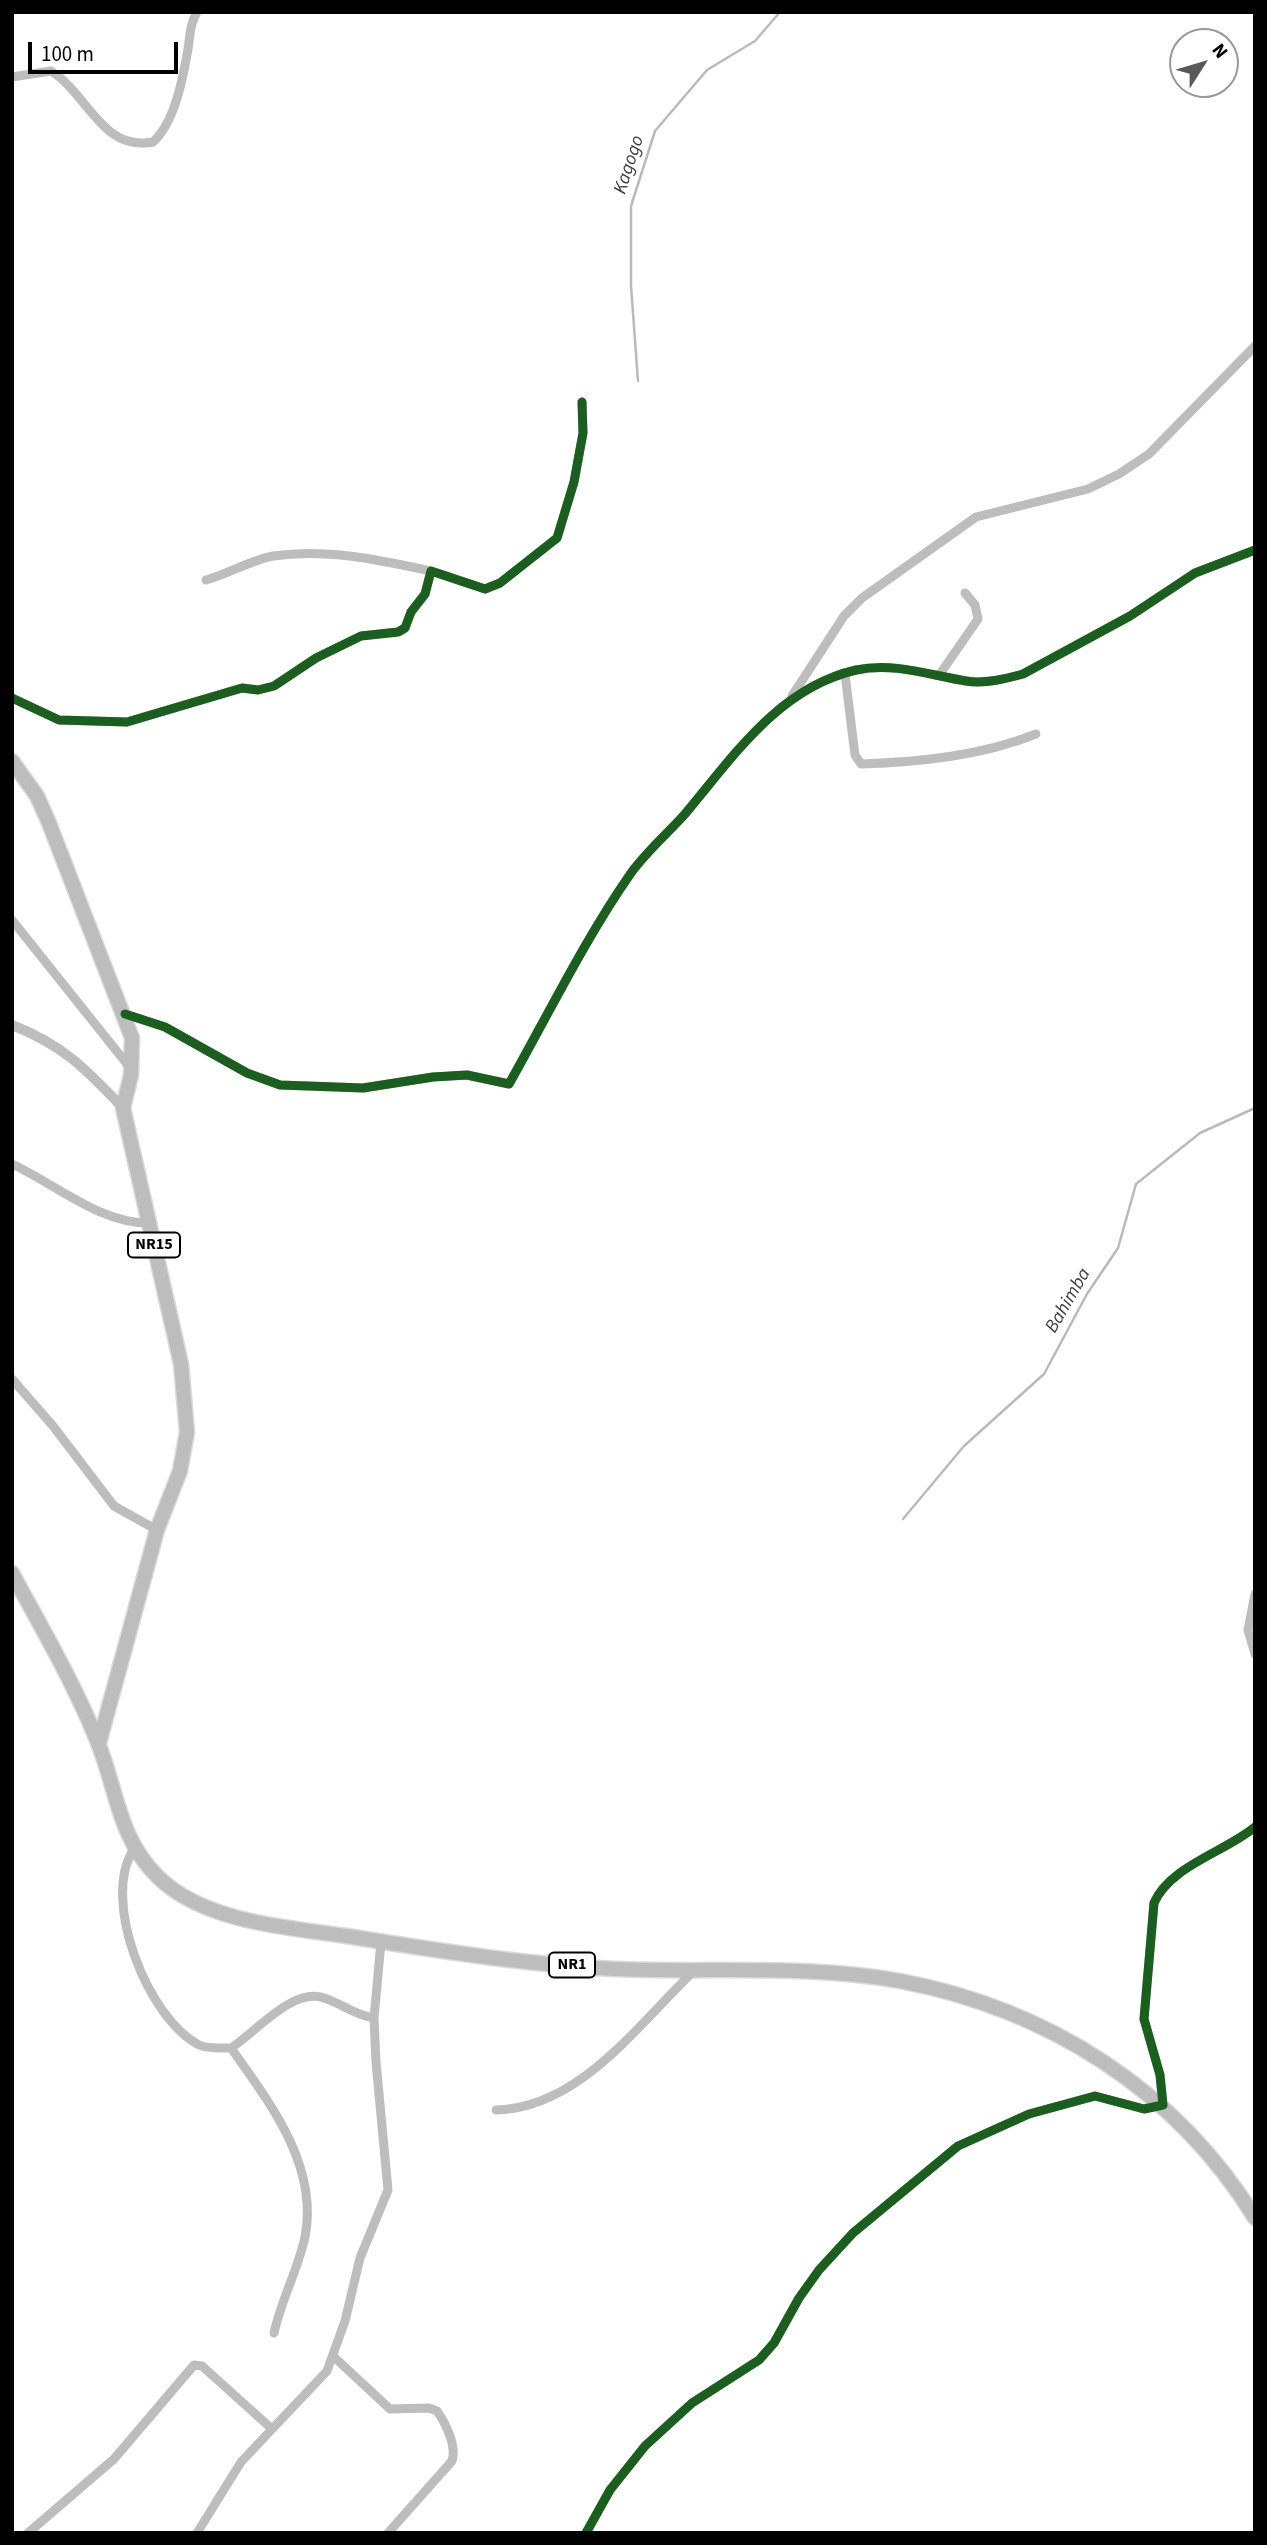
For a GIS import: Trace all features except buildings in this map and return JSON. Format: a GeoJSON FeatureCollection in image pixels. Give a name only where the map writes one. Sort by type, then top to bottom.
{"type":"FeatureCollection","features":[{"type":"Feature","properties":{"kind":"highway","name":"NR15"},"geometry":{"type":"LineString","coordinates":[[12,761],[37,796],[49,823],[125,1014],[132,1038],[132,1069],[123,1108],[181,1364],[187,1415],[180,1471],[158,1530],[99,1743]]}},
{"type":"Feature","properties":{"kind":"highway","name":"NR1"},"geometry":{"type":"LineString","coordinates":[[12,1573],[78,1697],[99,1743],[120,1821],[134,1849],[170,1888],[201,1904],[274,1925],[381,1942],[609,1969],[819,1974],[899,1981],[952,1995],[1011,2015],[1050,2032],[1129,2077],[1163,2105],[1216,2161],[1255,2218]]}},
{"type":"Feature","properties":{"kind":"street"},"geometry":{"type":"LineString","coordinates":[[12,77],[51,71],[111,134],[133,144],[153,142],[164,130],[173,109],[187,53],[191,23],[197,12]]}},
{"type":"Feature","properties":{"kind":"street"},"geometry":{"type":"LineString","coordinates":[[125,1014],[165,1027],[247,1073],[280,1085],[363,1088],[433,1077],[467,1075],[509,1084],[592,934],[630,874],[734,753],[791,698],[844,616],[862,598],[976,517],[1088,489],[1119,474],[1149,454],[1255,346]]}},
{"type":"Feature","properties":{"kind":"street"},"geometry":{"type":"LineString","coordinates":[[206,580],[271,556],[310,554],[369,558],[431,571],[485,589],[500,583],[557,538],[574,482],[583,433],[582,402]]}},
{"type":"Feature","properties":{"kind":"street"},"geometry":{"type":"LineString","coordinates":[[791,698],[845,674],[878,667],[940,674],[967,681],[1006,679],[1023,674],[1130,616],[1195,573],[1255,550]]}},
{"type":"Feature","properties":{"kind":"street"},"geometry":{"type":"LineString","coordinates":[[12,698],[59,720],[127,722],[242,688],[258,690],[274,686],[316,658],[361,636],[398,632],[405,628],[411,612],[425,594],[431,571]]}},
{"type":"Feature","properties":{"kind":"street"},"geometry":{"type":"LineString","coordinates":[[940,674],[978,618],[975,605],[965,593]]}},
{"type":"Feature","properties":{"kind":"street"},"geometry":{"type":"LineString","coordinates":[[845,674],[855,755],[860,764],[940,757],[998,747],[1036,734]]}},
{"type":"Feature","properties":{"kind":"street"},"geometry":{"type":"LineString","coordinates":[[12,920],[132,1069]]}},
{"type":"Feature","properties":{"kind":"street"},"geometry":{"type":"LineString","coordinates":[[12,1024],[58,1047],[83,1066],[123,1108]]}},
{"type":"Feature","properties":{"kind":"street"},"geometry":{"type":"LineString","coordinates":[[12,1164],[112,1217],[131,1223],[149,1223]]}},
{"type":"Feature","properties":{"kind":"street"},"geometry":{"type":"LineString","coordinates":[[12,1379],[53,1426],[114,1506],[158,1530]]}},
{"type":"Feature","properties":{"kind":"street"},"geometry":{"type":"LineString","coordinates":[[1255,1594],[1248,1630],[1255,1654]]}},
{"type":"Feature","properties":{"kind":"street"},"geometry":{"type":"LineString","coordinates":[[586,2533],[610,2490],[645,2446],[692,2403],[759,2360],[774,2343],[799,2298],[819,2270],[853,2232],[958,2146],[1029,2113],[1095,2096],[1144,2109],[1163,2105],[1160,2075],[1144,2019],[1154,1903],[1161,1890],[1203,1856],[1227,1848],[1255,1827]]}},
{"type":"Feature","properties":{"kind":"street"},"geometry":{"type":"LineString","coordinates":[[134,1849],[124,1869],[121,1899],[132,1943],[163,2013],[191,2040],[202,2047],[232,2048],[282,2007],[305,1997],[320,1996],[359,2016],[374,2018]]}},
{"type":"Feature","properties":{"kind":"street"},"geometry":{"type":"LineString","coordinates":[[197,2533],[226,2482],[272,2429],[319,2382],[334,2357],[360,2258],[388,2190],[374,2018],[381,1942]]}},
{"type":"Feature","properties":{"kind":"street"},"geometry":{"type":"LineString","coordinates":[[496,2110],[513,2110],[541,2102],[578,2081],[694,1971]]}},
{"type":"Feature","properties":{"kind":"street"},"geometry":{"type":"LineString","coordinates":[[232,2048],[269,2100],[296,2155],[306,2186],[305,2235],[274,2333]]}},
{"type":"Feature","properties":{"kind":"street"},"geometry":{"type":"LineString","coordinates":[[334,2357],[390,2409],[429,2408],[437,2412],[453,2448],[453,2456],[448,2465],[388,2533]]}},
{"type":"Feature","properties":{"kind":"street"},"geometry":{"type":"LineString","coordinates":[[28,2533],[114,2459],[194,2365],[202,2366],[272,2429]]}},
{"type":"Feature","properties":{"kind":"waterway","name":"Kagogo"},"geometry":{"type":"LineString","coordinates":[[638,381],[631,286],[631,206],[655,131],[707,70],[755,41],[780,12]]}},
{"type":"Feature","properties":{"kind":"waterway","name":"Bahimba"},"geometry":{"type":"LineString","coordinates":[[903,1519],[964,1446],[1044,1374],[1087,1294],[1118,1248],[1136,1184],[1200,1133],[1255,1108]]}},
{"type":"Feature","properties":{"kind":"cycle path"},"geometry":{"type":"LineString","coordinates":[[12,698],[59,720],[127,722],[242,688],[258,690],[274,686],[316,658],[361,636],[398,632],[405,628],[411,612],[425,594],[431,571],[485,589],[500,583],[557,538],[574,482],[583,433],[582,402]]}},
{"type":"Feature","properties":{"kind":"cycle path"},"geometry":{"type":"LineString","coordinates":[[125,1014],[165,1027],[247,1073],[280,1085],[363,1088],[433,1077],[467,1075],[509,1084],[583,950],[631,873],[740,748],[780,708],[828,679],[870,668],[898,668],[973,682],[1023,674],[1130,616],[1195,573],[1255,550]]}},
{"type":"Feature","properties":{"kind":"cycle path"},"geometry":{"type":"LineString","coordinates":[[586,2533],[610,2490],[645,2446],[692,2403],[759,2360],[774,2343],[799,2298],[819,2270],[853,2233],[958,2146],[1029,2114],[1095,2096],[1144,2109],[1163,2105],[1160,2075],[1144,2019],[1154,1903],[1172,1879],[1185,1869],[1255,1827]]}}]}
